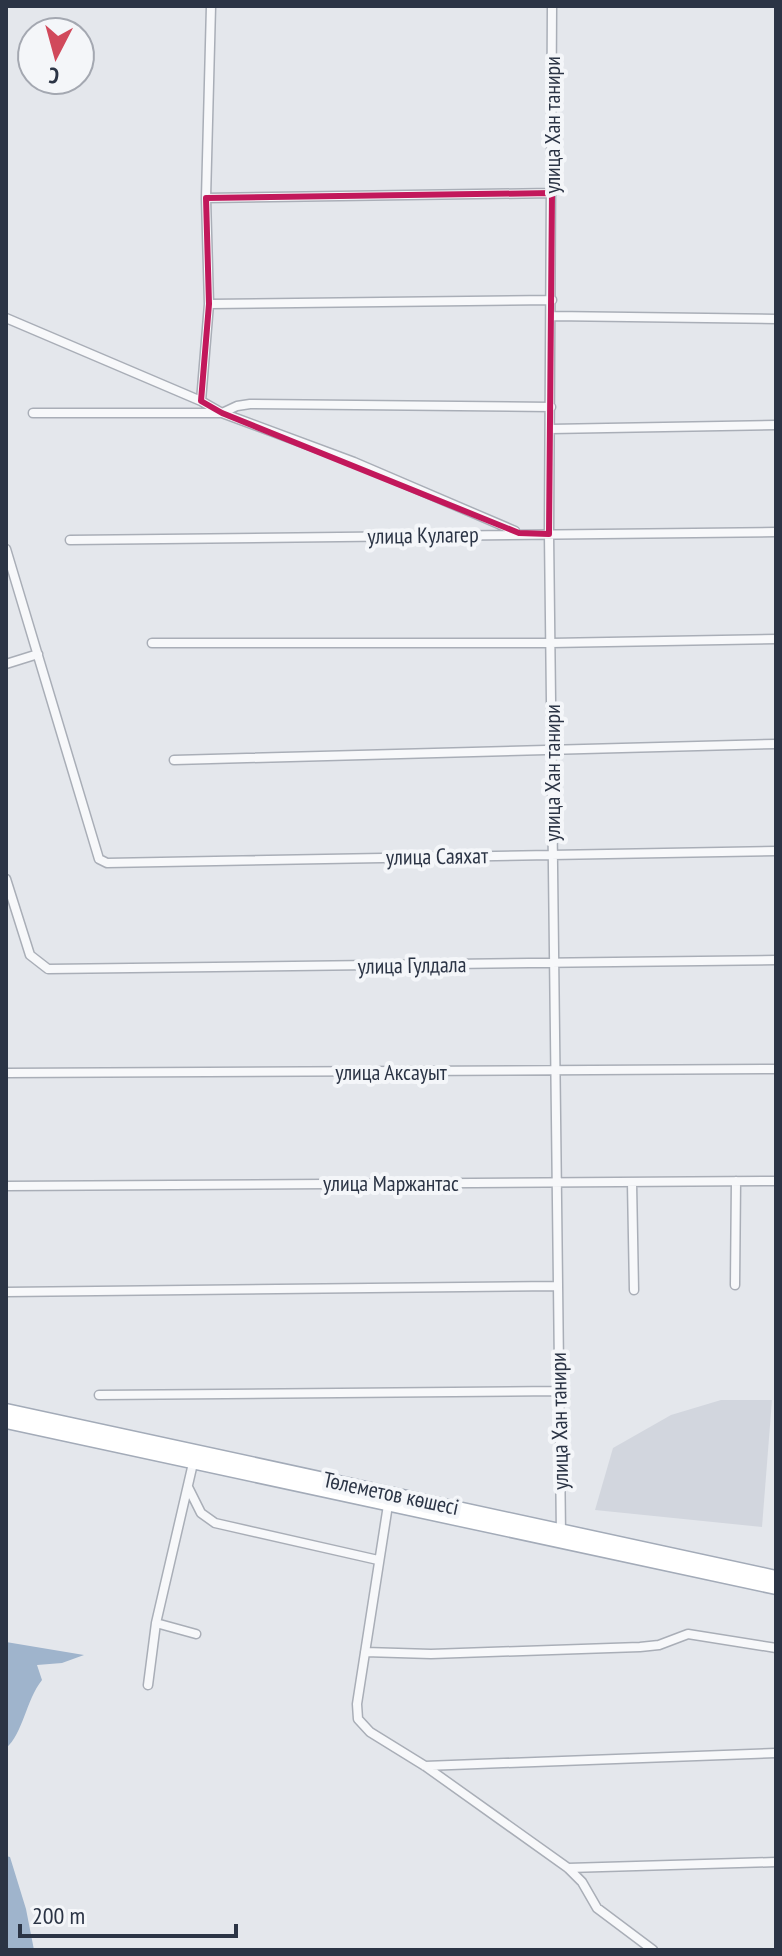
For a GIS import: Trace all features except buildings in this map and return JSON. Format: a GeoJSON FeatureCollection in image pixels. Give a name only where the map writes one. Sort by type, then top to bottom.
{"type":"FeatureCollection","features":[{"type":"Feature","properties":{"kind":"main road","name":"Төлеметов көшесі"},"geometry":{"type":"LineString","coordinates":[[6,1410],[388,1505],[561,1535],[776,1588]]}},
{"type":"Feature","properties":{"kind":"main road","name":"Төлеметов көшесі"},"geometry":{"type":"LineString","coordinates":[[6,1422],[195,1456],[561,1535],[776,1577]]}},
{"type":"Feature","properties":{"kind":"street"},"geometry":{"type":"LineString","coordinates":[[201,401],[209,304],[206,198],[211,6]]}},
{"type":"Feature","properties":{"kind":"street","name":"улица Хан танири"},"geometry":{"type":"LineString","coordinates":[[552,6],[549,534],[561,1535]]}},
{"type":"Feature","properties":{"kind":"street"},"geometry":{"type":"LineString","coordinates":[[206,198],[552,193]]}},
{"type":"Feature","properties":{"kind":"street"},"geometry":{"type":"LineString","coordinates":[[209,304],[552,300]]}},
{"type":"Feature","properties":{"kind":"street"},"geometry":{"type":"LineString","coordinates":[[552,316],[776,319]]}},
{"type":"Feature","properties":{"kind":"street"},"geometry":{"type":"LineString","coordinates":[[6,318],[201,401],[222,413],[354,462],[519,533]]}},
{"type":"Feature","properties":{"kind":"street"},"geometry":{"type":"LineString","coordinates":[[33,413],[222,413],[250,404],[551,407]]}},
{"type":"Feature","properties":{"kind":"street"},"geometry":{"type":"LineString","coordinates":[[550,429],[776,425]]}},
{"type":"Feature","properties":{"kind":"street","name":"улица Кулагер"},"geometry":{"type":"LineString","coordinates":[[70,540],[776,532]]}},
{"type":"Feature","properties":{"kind":"street"},"geometry":{"type":"LineString","coordinates":[[6,549],[38,654],[6,664]]}},
{"type":"Feature","properties":{"kind":"street"},"geometry":{"type":"LineString","coordinates":[[152,643],[551,643],[776,639]]}},
{"type":"Feature","properties":{"kind":"street","name":"улица Саяхат"},"geometry":{"type":"LineString","coordinates":[[38,654],[99,859],[107,863],[776,851]]}},
{"type":"Feature","properties":{"kind":"street"},"geometry":{"type":"LineString","coordinates":[[174,760],[776,744]]}},
{"type":"Feature","properties":{"kind":"street","name":"улица Гулдала"},"geometry":{"type":"LineString","coordinates":[[6,879],[30,955],[48,969],[776,960]]}},
{"type":"Feature","properties":{"kind":"street","name":"улица Аксауыт"},"geometry":{"type":"LineString","coordinates":[[6,1073],[776,1069]]}},
{"type":"Feature","properties":{"kind":"street"},"geometry":{"type":"LineString","coordinates":[[735,1285],[736,1181]]}},
{"type":"Feature","properties":{"kind":"street","name":"улица Маржантас"},"geometry":{"type":"LineString","coordinates":[[6,1186],[776,1181]]}},
{"type":"Feature","properties":{"kind":"street"},"geometry":{"type":"LineString","coordinates":[[632,1183],[634,1290]]}},
{"type":"Feature","properties":{"kind":"street"},"geometry":{"type":"LineString","coordinates":[[6,1292],[557,1286]]}},
{"type":"Feature","properties":{"kind":"street"},"geometry":{"type":"LineString","coordinates":[[99,1395],[559,1391]]}},
{"type":"Feature","properties":{"kind":"street"},"geometry":{"type":"LineString","coordinates":[[148,1685],[156,1623],[195,1456]]}},
{"type":"Feature","properties":{"kind":"street"},"geometry":{"type":"LineString","coordinates":[[188,1486],[201,1513],[215,1523],[378,1560]]}},
{"type":"Feature","properties":{"kind":"street"},"geometry":{"type":"LineString","coordinates":[[388,1505],[357,1704],[358,1719],[370,1732],[425,1766],[568,1868],[582,1882],[597,1908],[653,1950]]}},
{"type":"Feature","properties":{"kind":"street"},"geometry":{"type":"LineString","coordinates":[[156,1623],[196,1634]]}},
{"type":"Feature","properties":{"kind":"street"},"geometry":{"type":"LineString","coordinates":[[365,1652],[431,1654],[640,1647],[659,1645],[688,1634],[776,1648]]}},
{"type":"Feature","properties":{"kind":"street"},"geometry":{"type":"LineString","coordinates":[[425,1766],[776,1753]]}},
{"type":"Feature","properties":{"kind":"street"},"geometry":{"type":"LineString","coordinates":[[568,1868],[776,1862]]}},
{"type":"Feature","properties":{"kind":"highlighted area"},"geometry":{"type":"Polygon","coordinates":[[[552,193],[549,534],[519,533],[222,413],[201,401],[209,304],[206,198],[552,193]]]}},
{"type":"Feature","properties":{"kind":"shaded area"},"geometry":{"type":"Polygon","coordinates":[[[721,1400],[772,1400],[762,1527],[595,1510],[613,1448],[671,1415],[721,1400]]]}},
{"type":"Feature","properties":{"kind":"water"},"geometry":{"type":"Polygon","coordinates":[[[6,1642],[84,1655],[62,1663],[37,1665],[42,1680],[17,1734],[6,1748],[6,1642]]]}},
{"type":"Feature","properties":{"kind":"water"},"geometry":{"type":"Polygon","coordinates":[[[6,1856],[10,1857],[26,1909],[34,1950],[6,1950],[6,1856]]]}}]}
